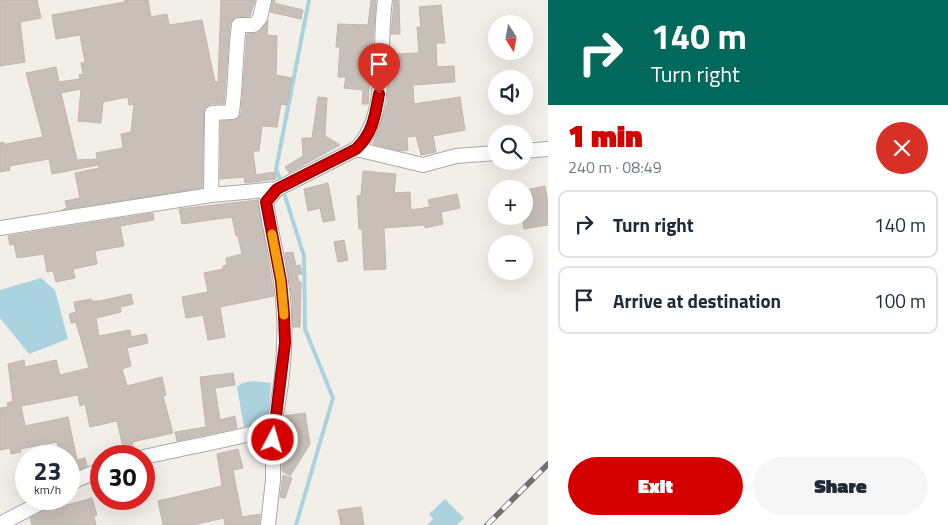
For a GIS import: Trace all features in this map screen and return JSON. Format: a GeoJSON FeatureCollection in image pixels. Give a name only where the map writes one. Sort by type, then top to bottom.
{"type":"FeatureCollection","features":[{"type":"Feature","properties":{"kind":"street"},"geometry":{"type":"LineString","coordinates":[[212,196],[212,113],[232,112],[235,90],[235,56],[240,26],[254,25],[260,18],[264,0]]}},
{"type":"Feature","properties":{"kind":"street"},"geometry":{"type":"LineString","coordinates":[[0,228],[212,196],[277,189],[356,149],[367,139],[374,123],[379,94],[385,0]]}},
{"type":"Feature","properties":{"kind":"street"},"geometry":{"type":"LineString","coordinates":[[356,149],[423,165],[456,156],[488,154]]}},
{"type":"Feature","properties":{"kind":"street"},"geometry":{"type":"LineString","coordinates":[[533,150],[548,149]]}},
{"type":"Feature","properties":{"kind":"street"},"geometry":{"type":"LineString","coordinates":[[268,525],[273,480],[273,428],[281,387],[285,343],[281,281],[266,202],[277,189]]}},
{"type":"Feature","properties":{"kind":"street"},"geometry":{"type":"LineString","coordinates":[[155,454],[174,448],[217,443],[273,428]]}},
{"type":"Feature","properties":{"kind":"street"},"geometry":{"type":"LineString","coordinates":[[0,524],[27,510]]}},
{"type":"Feature","properties":{"kind":"water"},"geometry":{"type":"Polygon","coordinates":[[[41,278],[55,290],[68,339],[29,354],[0,318],[0,290],[41,278]]]}},
{"type":"Feature","properties":{"kind":"water"},"geometry":{"type":"Polygon","coordinates":[[[252,381],[271,383],[268,421],[244,427],[237,387],[242,383],[252,381]]]}},
{"type":"Feature","properties":{"kind":"water"},"geometry":{"type":"Polygon","coordinates":[[[445,499],[464,518],[457,525],[427,525],[433,519],[429,514],[445,499]]]}},
{"type":"Feature","properties":{"kind":"building"},"geometry":{"type":"Polygon","coordinates":[[[0,0],[37,0],[41,18],[20,22],[25,62],[0,66],[0,0]]]}},
{"type":"Feature","properties":{"kind":"building"},"geometry":{"type":"Polygon","coordinates":[[[125,0],[148,0],[151,17],[167,14],[169,25],[202,20],[215,82],[218,82],[221,0],[255,0],[250,16],[235,17],[230,24],[224,104],[211,104],[204,109],[202,188],[62,210],[67,208],[65,201],[80,198],[75,173],[99,168],[96,153],[123,148],[121,134],[131,132],[134,104],[129,105],[128,97],[103,102],[101,123],[78,121],[81,89],[61,93],[77,160],[97,159],[98,165],[52,174],[49,159],[9,166],[10,170],[0,172],[0,143],[4,142],[5,148],[6,144],[43,137],[26,73],[56,67],[59,82],[80,79],[79,75],[83,74],[81,63],[85,62],[80,35],[56,39],[52,15],[125,2],[125,0]]]}},
{"type":"Feature","properties":{"kind":"building"},"geometry":{"type":"Polygon","coordinates":[[[273,0],[275,0],[274,3],[303,10],[301,19],[270,12],[273,0]]]}},
{"type":"Feature","properties":{"kind":"building"},"geometry":{"type":"Polygon","coordinates":[[[371,0],[376,0],[368,104],[362,104],[363,90],[344,88],[346,77],[338,77],[340,47],[336,47],[338,24],[368,25],[371,0]]]}},
{"type":"Feature","properties":{"kind":"building"},"geometry":{"type":"Polygon","coordinates":[[[394,0],[399,0],[400,34],[391,34],[394,0]]]}},
{"type":"Feature","properties":{"kind":"building"},"geometry":{"type":"Polygon","coordinates":[[[441,5],[445,43],[436,43],[437,67],[454,66],[455,82],[413,85],[414,104],[460,97],[465,130],[433,136],[436,152],[421,155],[416,136],[407,137],[408,150],[400,151],[373,144],[387,105],[391,47],[391,54],[419,53],[417,27],[421,27],[419,7],[441,5]]]}},
{"type":"Feature","properties":{"kind":"building"},"geometry":{"type":"Polygon","coordinates":[[[268,21],[267,35],[277,36],[276,75],[292,78],[287,105],[281,104],[277,127],[262,126],[259,151],[253,151],[256,175],[275,172],[276,179],[245,183],[244,177],[220,179],[221,121],[236,120],[241,113],[247,34],[258,33],[268,21]]]}},
{"type":"Feature","properties":{"kind":"building"},"geometry":{"type":"Polygon","coordinates":[[[318,97],[327,98],[325,136],[340,145],[289,173],[285,167],[303,156],[302,138],[312,138],[318,97]]]}},
{"type":"Feature","properties":{"kind":"building"},"geometry":{"type":"Polygon","coordinates":[[[363,171],[396,174],[394,193],[410,192],[411,210],[430,207],[428,200],[457,194],[460,208],[441,212],[443,224],[425,228],[425,225],[384,228],[386,269],[364,270],[362,229],[359,229],[357,196],[361,195],[363,171]]]}},
{"type":"Feature","properties":{"kind":"building"},"geometry":{"type":"Polygon","coordinates":[[[328,183],[335,220],[323,222],[320,208],[308,211],[304,189],[328,183]]]}},
{"type":"Feature","properties":{"kind":"building"},"geometry":{"type":"Polygon","coordinates":[[[545,186],[548,203],[548,225],[524,229],[523,225],[533,225],[533,189],[545,186]]]}},
{"type":"Feature","properties":{"kind":"building"},"geometry":{"type":"Polygon","coordinates":[[[258,200],[274,296],[220,307],[225,337],[208,340],[203,315],[186,318],[182,297],[208,292],[204,273],[223,269],[223,266],[227,265],[226,258],[242,254],[232,217],[182,224],[179,209],[258,200]]]}},
{"type":"Feature","properties":{"kind":"building"},"geometry":{"type":"Polygon","coordinates":[[[153,213],[154,220],[120,226],[124,246],[95,251],[97,264],[73,269],[75,278],[56,282],[53,271],[47,272],[44,254],[17,258],[14,244],[10,245],[8,236],[153,213]]]}},
{"type":"Feature","properties":{"kind":"building"},"geometry":{"type":"Polygon","coordinates":[[[344,240],[348,260],[338,262],[334,242],[344,240]]]}},
{"type":"Feature","properties":{"kind":"building"},"geometry":{"type":"Polygon","coordinates":[[[293,252],[296,266],[300,265],[302,274],[297,275],[299,282],[301,282],[300,327],[293,327],[292,299],[285,253],[293,252]]]}},
{"type":"Feature","properties":{"kind":"building"},"geometry":{"type":"Polygon","coordinates":[[[131,294],[133,304],[120,307],[121,312],[96,318],[99,336],[130,330],[131,337],[146,334],[148,343],[127,348],[131,366],[122,369],[127,386],[162,377],[166,395],[163,396],[173,433],[132,442],[133,445],[122,445],[117,421],[90,427],[85,404],[80,406],[78,395],[21,406],[25,426],[68,417],[74,445],[58,445],[57,442],[41,445],[15,445],[15,453],[11,454],[10,448],[0,450],[0,408],[8,407],[7,403],[13,401],[8,364],[24,360],[25,367],[56,360],[60,375],[89,368],[76,322],[71,323],[69,314],[76,312],[74,302],[91,299],[92,301],[131,294]]]}},
{"type":"Feature","properties":{"kind":"building"},"geometry":{"type":"Polygon","coordinates":[[[233,373],[235,385],[215,388],[220,420],[235,416],[237,428],[177,441],[175,432],[206,427],[200,377],[233,373]]]}},
{"type":"Feature","properties":{"kind":"building"},"geometry":{"type":"Polygon","coordinates":[[[305,413],[310,444],[290,476],[282,471],[282,439],[292,437],[289,425],[282,426],[284,416],[305,413]]]}},
{"type":"Feature","properties":{"kind":"building"},"geometry":{"type":"Polygon","coordinates":[[[238,449],[243,468],[233,470],[242,517],[260,514],[259,525],[225,525],[224,518],[193,525],[163,525],[158,501],[222,486],[217,454],[238,449]]]}},
{"type":"Feature","properties":{"kind":"building"},"geometry":{"type":"Polygon","coordinates":[[[85,458],[87,466],[80,470],[80,459],[85,458]]]}},
{"type":"Feature","properties":{"kind":"building"},"geometry":{"type":"Polygon","coordinates":[[[283,475],[292,478],[285,498],[280,497],[283,475]]]}},
{"type":"Feature","properties":{"kind":"building"},"geometry":{"type":"Polygon","coordinates":[[[90,499],[90,510],[96,510],[97,515],[94,516],[96,525],[32,525],[30,518],[44,510],[80,510],[80,501],[90,499]]]}},
{"type":"Feature","properties":{"kind":"building"},"geometry":{"type":"Polygon","coordinates":[[[361,507],[364,525],[341,525],[338,510],[361,507]]]}},
{"type":"Feature","properties":{"kind":"waterway"},"geometry":{"type":"LineString","coordinates":[[279,177],[276,169],[309,0]]}},
{"type":"Feature","properties":{"kind":"waterway"},"geometry":{"type":"LineString","coordinates":[[285,196],[304,256],[305,329],[333,398],[296,525]]}},
{"type":"Feature","properties":{"kind":"railway"},"geometry":{"type":"LineString","coordinates":[[487,525],[548,464]]}},
{"type":"Feature","properties":{"kind":"slow traffic"},"geometry":{"type":"LineString","coordinates":[[272,234],[281,281],[284,315]]}},
{"type":"Feature","properties":{"kind":"route"},"geometry":{"type":"LineString","coordinates":[[273,440],[273,428],[280,396],[285,343],[281,281],[266,202],[277,189],[338,159],[356,149],[367,139],[374,123],[379,94]]}}]}
